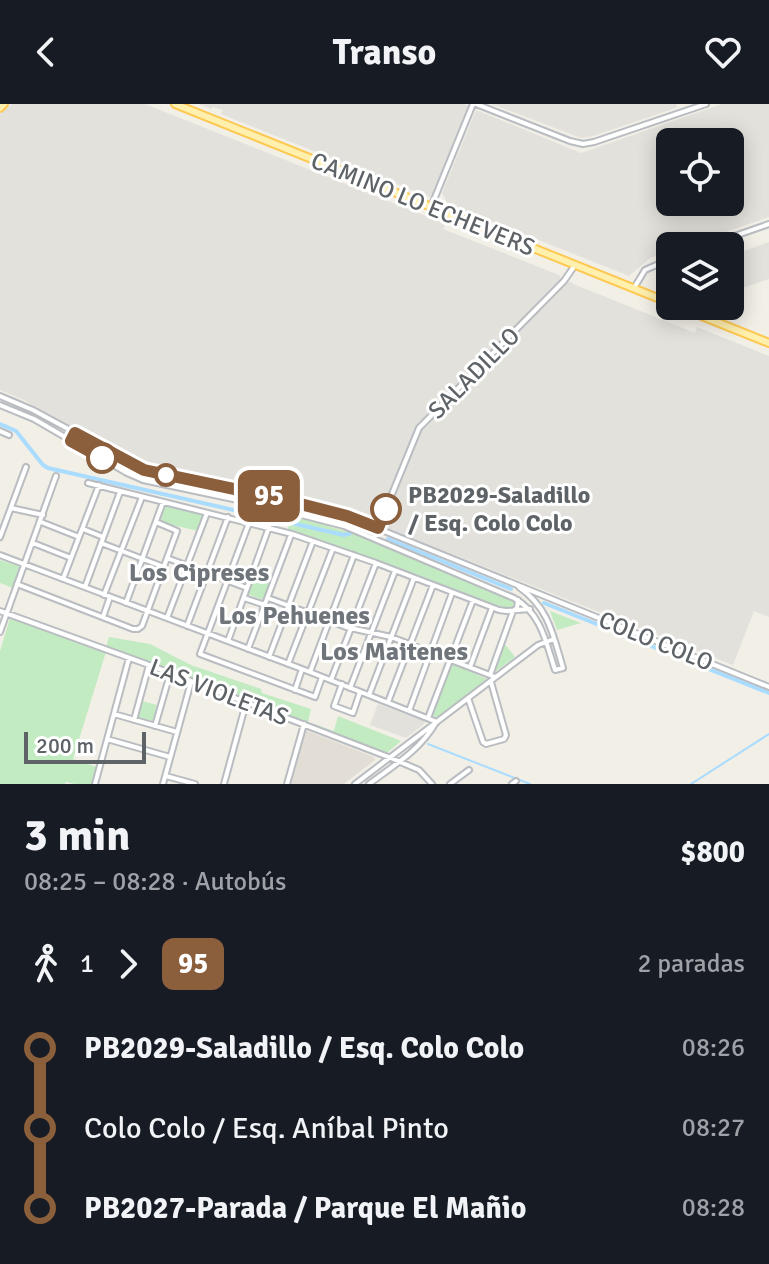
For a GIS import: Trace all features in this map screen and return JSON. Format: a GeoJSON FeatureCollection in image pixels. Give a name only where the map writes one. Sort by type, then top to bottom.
{"type":"FeatureCollection","features":[{"type":"Feature","properties":{"kind":"main road","name":"CAMINO LO ECHEVERS"},"geometry":{"type":"LineString","coordinates":[[175,104],[656,298]]}},
{"type":"Feature","properties":{"kind":"main road"},"geometry":{"type":"LineString","coordinates":[[712,320],[769,343]]}},
{"type":"Feature","properties":{"kind":"street"},"geometry":{"type":"LineString","coordinates":[[431,207],[474,104],[583,144],[706,104]]}},
{"type":"Feature","properties":{"kind":"street"},"geometry":{"type":"LineString","coordinates":[[744,233],[769,224]]}},
{"type":"Feature","properties":{"kind":"street","name":"SALADILLO"},"geometry":{"type":"LineString","coordinates":[[374,538],[419,428],[562,284],[575,265]]}},
{"type":"Feature","properties":{"kind":"street"},"geometry":{"type":"LineString","coordinates":[[633,289],[645,270],[656,265]]}},
{"type":"Feature","properties":{"kind":"street","name":"COLO COLO"},"geometry":{"type":"LineString","coordinates":[[0,396],[33,410],[144,470],[270,496],[347,516],[769,687]]}},
{"type":"Feature","properties":{"kind":"street","name":"COLO COLO"},"geometry":{"type":"LineString","coordinates":[[0,405],[34,419],[143,480],[320,519],[374,538],[518,600],[530,609],[540,625],[555,670],[563,668],[539,604],[513,583]]}},
{"type":"Feature","properties":{"kind":"street"},"geometry":{"type":"LineString","coordinates":[[0,431],[9,435]]}},
{"type":"Feature","properties":{"kind":"street"},"geometry":{"type":"LineString","coordinates":[[71,441],[75,433]]}},
{"type":"Feature","properties":{"kind":"street"},"geometry":{"type":"LineString","coordinates":[[78,444],[82,437]]}},
{"type":"Feature","properties":{"kind":"street"},"geometry":{"type":"LineString","coordinates":[[0,537],[26,467]]}},
{"type":"Feature","properties":{"kind":"street"},"geometry":{"type":"LineString","coordinates":[[0,632],[3,612],[33,543],[56,476]]}},
{"type":"Feature","properties":{"kind":"street"},"geometry":{"type":"LineString","coordinates":[[88,483],[292,534],[492,608],[505,611],[530,609]]}},
{"type":"Feature","properties":{"kind":"street"},"geometry":{"type":"LineString","coordinates":[[63,579],[99,485]]}},
{"type":"Feature","properties":{"kind":"street"},"geometry":{"type":"LineString","coordinates":[[84,587],[120,492]]}},
{"type":"Feature","properties":{"kind":"street"},"geometry":{"type":"LineString","coordinates":[[268,506],[270,496]]}},
{"type":"Feature","properties":{"kind":"street"},"geometry":{"type":"LineString","coordinates":[[103,617],[121,551],[142,497]]}},
{"type":"Feature","properties":{"kind":"street"},"geometry":{"type":"LineString","coordinates":[[275,508],[278,498]]}},
{"type":"Feature","properties":{"kind":"street"},"geometry":{"type":"LineString","coordinates":[[126,603],[163,502]]}},
{"type":"Feature","properties":{"kind":"street"},"geometry":{"type":"LineString","coordinates":[[11,508],[43,515]]}},
{"type":"Feature","properties":{"kind":"street"},"geometry":{"type":"LineString","coordinates":[[167,618],[207,513]]}},
{"type":"Feature","properties":{"kind":"street"},"geometry":{"type":"LineString","coordinates":[[187,626],[228,517]]}},
{"type":"Feature","properties":{"kind":"street"},"geometry":{"type":"LineString","coordinates":[[40,522],[79,537]]}},
{"type":"Feature","properties":{"kind":"street"},"geometry":{"type":"LineString","coordinates":[[17,584],[138,629],[142,626],[177,531],[156,522]]}},
{"type":"Feature","properties":{"kind":"street"},"geometry":{"type":"LineString","coordinates":[[249,523],[200,654],[315,697],[322,677]]}},
{"type":"Feature","properties":{"kind":"street"},"geometry":{"type":"LineString","coordinates":[[228,641],[269,527]]}},
{"type":"Feature","properties":{"kind":"street"},"geometry":{"type":"LineString","coordinates":[[82,529],[103,537]]}},
{"type":"Feature","properties":{"kind":"street"},"geometry":{"type":"LineString","coordinates":[[248,649],[292,534]]}},
{"type":"Feature","properties":{"kind":"street"},"geometry":{"type":"LineString","coordinates":[[269,657],[313,541]]}},
{"type":"Feature","properties":{"kind":"street"},"geometry":{"type":"LineString","coordinates":[[33,543],[71,558]]}},
{"type":"Feature","properties":{"kind":"street"},"geometry":{"type":"LineString","coordinates":[[101,543],[164,567]]}},
{"type":"Feature","properties":{"kind":"street"},"geometry":{"type":"LineString","coordinates":[[288,664],[333,548]]}},
{"type":"Feature","properties":{"kind":"street"},"geometry":{"type":"LineString","coordinates":[[0,555],[437,722]]}},
{"type":"Feature","properties":{"kind":"street"},"geometry":{"type":"LineString","coordinates":[[310,672],[354,555]]}},
{"type":"Feature","properties":{"kind":"street"},"geometry":{"type":"LineString","coordinates":[[167,558],[247,588]]}},
{"type":"Feature","properties":{"kind":"street"},"geometry":{"type":"LineString","coordinates":[[331,680],[376,563]]}},
{"type":"Feature","properties":{"kind":"street"},"geometry":{"type":"LineString","coordinates":[[350,688],[395,571]]}},
{"type":"Feature","properties":{"kind":"street"},"geometry":{"type":"LineString","coordinates":[[369,695],[414,578]]}},
{"type":"Feature","properties":{"kind":"street"},"geometry":{"type":"LineString","coordinates":[[388,702],[433,585]]}},
{"type":"Feature","properties":{"kind":"street"},"geometry":{"type":"LineString","coordinates":[[409,711],[452,592]]}},
{"type":"Feature","properties":{"kind":"street"},"geometry":{"type":"LineString","coordinates":[[539,604],[544,595]]}},
{"type":"Feature","properties":{"kind":"street"},"geometry":{"type":"LineString","coordinates":[[244,597],[265,605]]}},
{"type":"Feature","properties":{"kind":"street"},"geometry":{"type":"LineString","coordinates":[[268,598],[350,628],[411,644],[490,677]]}},
{"type":"Feature","properties":{"kind":"street"},"geometry":{"type":"LineString","coordinates":[[428,718],[473,600]]}},
{"type":"Feature","properties":{"kind":"street"},"geometry":{"type":"LineString","coordinates":[[468,698],[483,742],[486,744],[504,739],[490,677],[518,600]]}},
{"type":"Feature","properties":{"kind":"street"},"geometry":{"type":"LineString","coordinates":[[470,667],[492,608]]}},
{"type":"Feature","properties":{"kind":"street","name":"LAS VIOLETAS"},"geometry":{"type":"LineString","coordinates":[[3,612],[391,758],[419,770],[430,782]]}},
{"type":"Feature","properties":{"kind":"street"},"geometry":{"type":"LineString","coordinates":[[355,784],[468,698],[490,677],[554,639]]}},
{"type":"Feature","properties":{"kind":"street"},"geometry":{"type":"LineString","coordinates":[[95,784],[129,658]]}},
{"type":"Feature","properties":{"kind":"street"},"geometry":{"type":"LineString","coordinates":[[134,720],[149,665]]}},
{"type":"Feature","properties":{"kind":"street"},"geometry":{"type":"LineString","coordinates":[[295,690],[302,669]]}},
{"type":"Feature","properties":{"kind":"street"},"geometry":{"type":"LineString","coordinates":[[155,726],[170,674]]}},
{"type":"Feature","properties":{"kind":"street"},"geometry":{"type":"LineString","coordinates":[[163,784],[191,682]]}},
{"type":"Feature","properties":{"kind":"street"},"geometry":{"type":"LineString","coordinates":[[342,684],[334,706],[353,713],[360,692]]}},
{"type":"Feature","properties":{"kind":"street"},"geometry":{"type":"LineString","coordinates":[[224,784],[246,703]]}},
{"type":"Feature","properties":{"kind":"street"},"geometry":{"type":"LineString","coordinates":[[114,714],[177,732]]}},
{"type":"Feature","properties":{"kind":"street"},"geometry":{"type":"LineString","coordinates":[[369,784],[427,737],[437,722]]}},
{"type":"Feature","properties":{"kind":"street"},"geometry":{"type":"LineString","coordinates":[[287,784],[304,724]]}},
{"type":"Feature","properties":{"kind":"street"},"geometry":{"type":"LineString","coordinates":[[107,739],[170,757]]}},
{"type":"Feature","properties":{"kind":"street"},"geometry":{"type":"LineString","coordinates":[[450,784],[469,770]]}},
{"type":"Feature","properties":{"kind":"street"},"geometry":{"type":"LineString","coordinates":[[165,776],[195,784]]}},
{"type":"Feature","properties":{"kind":"street"},"geometry":{"type":"LineString","coordinates":[[378,777],[383,784]]}},
{"type":"Feature","properties":{"kind":"street"},"geometry":{"type":"LineString","coordinates":[[423,784],[430,782]]}},
{"type":"Feature","properties":{"kind":"shaded area"},"geometry":{"type":"Polygon","coordinates":[[[12,104],[145,104],[446,224],[443,229],[559,275],[656,317],[656,320],[695,333],[697,327],[769,356],[769,617],[754,611],[733,665],[374,523],[121,457],[24,400],[0,390],[0,114],[12,104]]]}},
{"type":"Feature","properties":{"kind":"shaded area"},"geometry":{"type":"Polygon","coordinates":[[[199,104],[469,106],[432,198],[221,114],[223,110],[199,104]]]}},
{"type":"Feature","properties":{"kind":"shaded area"},"geometry":{"type":"Polygon","coordinates":[[[492,104],[677,104],[676,108],[581,138],[492,104]]]}},
{"type":"Feature","properties":{"kind":"shaded area"},"geometry":{"type":"Polygon","coordinates":[[[722,104],[769,104],[769,217],[726,232],[656,232],[656,256],[629,276],[448,204],[442,193],[476,110],[581,153],[722,104]]]}},
{"type":"Feature","properties":{"kind":"shaded area"},"geometry":{"type":"Polygon","coordinates":[[[769,242],[769,279],[744,287],[744,251],[769,242]]]}},
{"type":"Feature","properties":{"kind":"shaded area"},"geometry":{"type":"Polygon","coordinates":[[[378,704],[425,723],[406,738],[370,725],[378,704]]]}},
{"type":"Feature","properties":{"kind":"shaded area"},"geometry":{"type":"Polygon","coordinates":[[[305,730],[375,760],[344,784],[291,784],[305,730]]]}},
{"type":"Feature","properties":{"kind":"green space"},"geometry":{"type":"Polygon","coordinates":[[[166,505],[203,515],[198,531],[160,522],[166,505]]]}},
{"type":"Feature","properties":{"kind":"green space"},"geometry":{"type":"Polygon","coordinates":[[[293,517],[349,532],[404,553],[511,600],[515,605],[502,609],[287,530],[293,517]]]}},
{"type":"Feature","properties":{"kind":"green space"},"geometry":{"type":"Polygon","coordinates":[[[0,560],[21,567],[13,588],[0,583],[0,560]]]}},
{"type":"Feature","properties":{"kind":"green space"},"geometry":{"type":"Polygon","coordinates":[[[253,577],[270,583],[264,600],[247,594],[253,577]]]}},
{"type":"Feature","properties":{"kind":"green space"},"geometry":{"type":"Polygon","coordinates":[[[550,611],[581,623],[557,630],[550,611]]]}},
{"type":"Feature","properties":{"kind":"green space"},"geometry":{"type":"Polygon","coordinates":[[[10,618],[106,652],[73,759],[97,767],[93,784],[0,784],[0,651],[10,618]]]}},
{"type":"Feature","properties":{"kind":"green space"},"geometry":{"type":"Polygon","coordinates":[[[109,637],[150,644],[191,665],[311,709],[308,722],[334,731],[338,716],[401,741],[387,753],[106,647],[109,637]]]}},
{"type":"Feature","properties":{"kind":"green space"},"geometry":{"type":"Polygon","coordinates":[[[504,643],[515,657],[494,672],[504,643]]]}},
{"type":"Feature","properties":{"kind":"green space"},"geometry":{"type":"Polygon","coordinates":[[[453,664],[487,679],[438,718],[432,715],[453,664]]]}},
{"type":"Feature","properties":{"kind":"green space"},"geometry":{"type":"Polygon","coordinates":[[[142,701],[157,705],[153,721],[138,717],[142,701]]]}},
{"type":"Feature","properties":{"kind":"waterway"},"geometry":{"type":"LineString","coordinates":[[0,424],[16,431],[48,468],[344,535],[351,533]]}},
{"type":"Feature","properties":{"kind":"waterway"},"geometry":{"type":"LineString","coordinates":[[358,528],[366,530]]}},
{"type":"Feature","properties":{"kind":"waterway"},"geometry":{"type":"LineString","coordinates":[[388,539],[511,589]]}},
{"type":"Feature","properties":{"kind":"waterway"},"geometry":{"type":"LineString","coordinates":[[544,603],[769,693]]}},
{"type":"Feature","properties":{"kind":"waterway"},"geometry":{"type":"LineString","coordinates":[[691,784],[769,734]]}},
{"type":"Feature","properties":{"kind":"waterway"},"geometry":{"type":"LineString","coordinates":[[428,744],[530,784]]}},
{"type":"Feature","properties":{"kind":"bus line","name":"95"},"geometry":{"type":"LineString","coordinates":[[102,458],[71,441],[75,433],[144,470],[277,498],[347,516],[378,528],[386,509]]}},
{"type":"Feature","properties":{"kind":"place","name":"PB2029-Saladillo / Esq. Colo Colo"},"geometry":{"type":"Point","coordinates":[386,509]}},
{"type":"Feature","properties":{"kind":"district","name":"Los Cipreses"},"geometry":{"type":"Point","coordinates":[199,572]}},
{"type":"Feature","properties":{"kind":"district","name":"Los Pehuenes"},"geometry":{"type":"Point","coordinates":[294,615]}},
{"type":"Feature","properties":{"kind":"district","name":"Los Maitenes"},"geometry":{"type":"Point","coordinates":[394,651]}}]}
